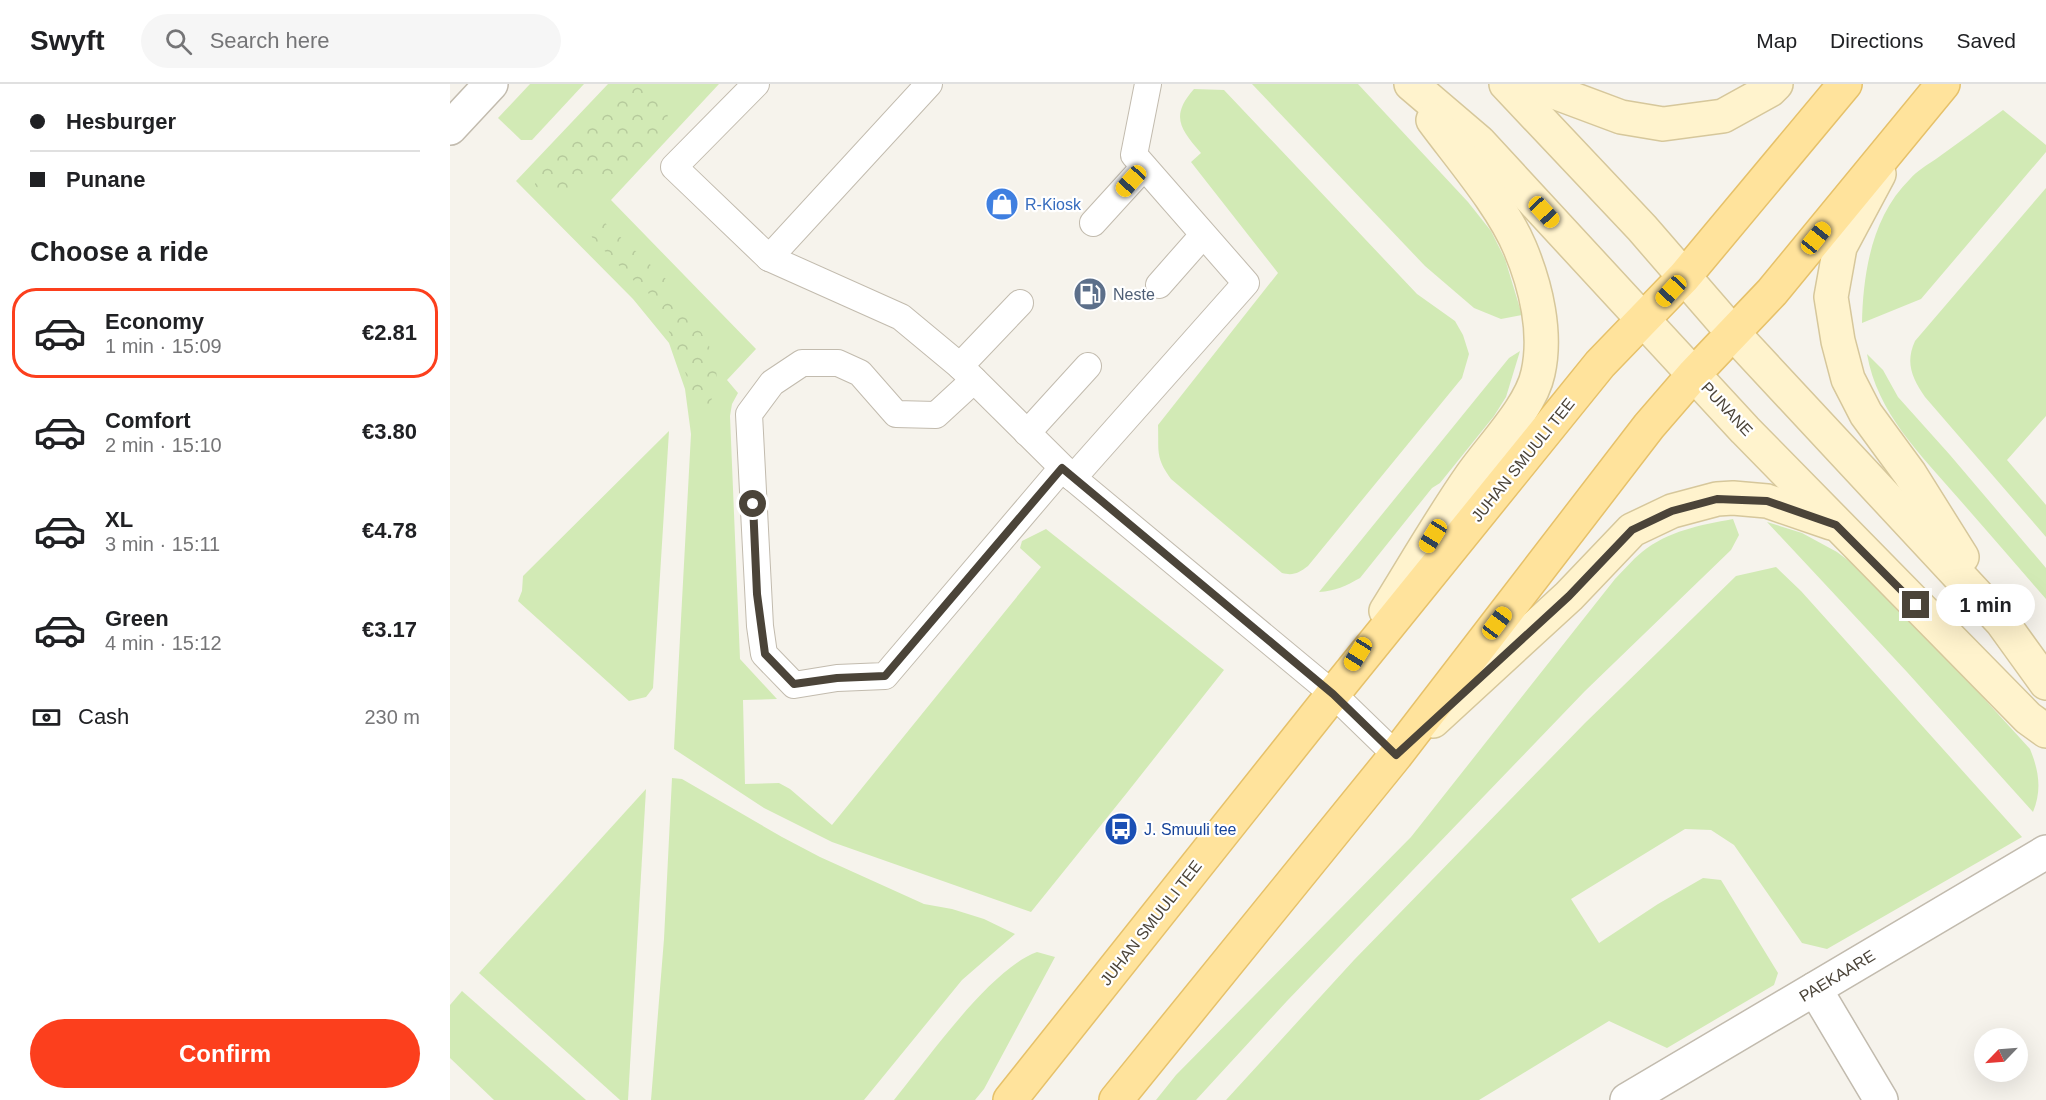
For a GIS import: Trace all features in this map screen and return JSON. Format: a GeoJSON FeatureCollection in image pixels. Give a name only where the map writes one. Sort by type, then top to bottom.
{"type":"FeatureCollection","features":[{"type":"Feature","properties":{"kind":"main road","name":"PUNANE"},"geometry":{"type":"LineString","coordinates":[[1410,84],[1479,142],[1836,525],[2028,718],[2046,731]]}},
{"type":"Feature","properties":{"kind":"main road"},"geometry":{"type":"LineString","coordinates":[[1333,694],[1471,476],[1527,400],[1538,374],[1542,329],[1532,283],[1520,248],[1504,218],[1410,84]]}},
{"type":"Feature","properties":{"kind":"main road"},"geometry":{"type":"LineString","coordinates":[[1506,84],[1642,228],[1733,333],[2002,622]]}},
{"type":"Feature","properties":{"kind":"main road"},"geometry":{"type":"LineString","coordinates":[[1539,84],[1546,89],[1621,117],[1663,124],[1723,116],[1770,90],[1776,84]]}},
{"type":"Feature","properties":{"kind":"main road","name":"JUHAN SMUULI TEE"},"geometry":{"type":"LineString","coordinates":[[1010,1100],[1333,694],[1600,364],[1645,320],[1684,277],[1845,84]]}},
{"type":"Feature","properties":{"kind":"main road"},"geometry":{"type":"LineString","coordinates":[[1116,1100],[1396,755],[1649,426],[1694,374],[1772,292],[1902,131],[1943,84]]}},
{"type":"Feature","properties":{"kind":"main road"},"geometry":{"type":"LineString","coordinates":[[1902,131],[1840,247],[1831,297],[1838,341],[1848,379],[1866,414],[1910,474],[2002,622],[2046,683]]}},
{"type":"Feature","properties":{"kind":"main road"},"geometry":{"type":"LineString","coordinates":[[1396,755],[1569,596],[1632,530],[1672,511],[1717,499],[1733,498],[1767,501],[1836,525]]}},
{"type":"Feature","properties":{"kind":"street"},"geometry":{"type":"LineString","coordinates":[[450,128],[491,84]]}},
{"type":"Feature","properties":{"kind":"street","name":"PAEKAARE"},"geometry":{"type":"LineString","coordinates":[[1627,1100],[2046,852]]}},
{"type":"Feature","properties":{"kind":"street"},"geometry":{"type":"LineString","coordinates":[[1815,989],[1881,1100]]}},
{"type":"Feature","properties":{"kind":"lane"},"geometry":{"type":"LineString","coordinates":[[756,84],[674,167],[769,258],[901,317],[967,373],[1068,473],[1333,694],[1396,755]]}},
{"type":"Feature","properties":{"kind":"lane"},"geometry":{"type":"LineString","coordinates":[[769,258],[929,84]]}},
{"type":"Feature","properties":{"kind":"lane"},"geometry":{"type":"LineString","coordinates":[[1020,303],[936,415],[896,414],[860,373],[838,363],[802,363],[772,383],[749,414],[757,594],[765,654],[794,684],[837,678],[885,676],[1068,473],[1246,283],[1134,155],[1148,84]]}},
{"type":"Feature","properties":{"kind":"lane"},"geometry":{"type":"LineString","coordinates":[[1093,223],[1144,167]]}},
{"type":"Feature","properties":{"kind":"lane"},"geometry":{"type":"LineString","coordinates":[[1159,285],[1203,235]]}},
{"type":"Feature","properties":{"kind":"lane"},"geometry":{"type":"LineString","coordinates":[[1027,433],[1088,366]]}},
{"type":"Feature","properties":{"kind":"green space"},"geometry":{"type":"Polygon","coordinates":[[[530,84],[584,84],[532,140],[521,140],[498,118],[530,84]]]}},
{"type":"Feature","properties":{"kind":"green space"},"geometry":{"type":"Polygon","coordinates":[[[608,84],[719,84],[611,200],[756,349],[727,380],[738,393],[732,404],[730,416],[740,659],[777,699],[743,700],[745,784],[779,783],[790,789],[832,825],[1041,567],[1020,548],[1022,541],[1046,529],[1224,670],[1031,912],[832,842],[764,808],[674,749],[691,434],[685,389],[669,343],[633,299],[516,181],[608,84]]]}},
{"type":"Feature","properties":{"kind":"green space"},"geometry":{"type":"Polygon","coordinates":[[[630,84],[643,84],[664,104],[670,123],[624,171],[551,195],[535,186],[535,176],[588,118],[630,84]]]}},
{"type":"Feature","properties":{"kind":"green space"},"geometry":{"type":"Polygon","coordinates":[[[1252,84],[1358,84],[1468,202],[1491,231],[1505,259],[1522,315],[1501,319],[1474,308],[1425,266],[1252,84]]]}},
{"type":"Feature","properties":{"kind":"green space"},"geometry":{"type":"Polygon","coordinates":[[[1194,89],[1224,90],[1417,294],[1455,321],[1463,335],[1469,354],[1462,378],[1308,566],[1293,574],[1282,573],[1171,479],[1162,465],[1159,454],[1158,425],[1278,273],[1191,162],[1201,153],[1183,129],[1180,115],[1182,107],[1194,89]]]}},
{"type":"Feature","properties":{"kind":"green space"},"geometry":{"type":"Polygon","coordinates":[[[2003,110],[2046,145],[2046,152],[1921,299],[1862,323],[1865,285],[1872,246],[1878,228],[1897,194],[1919,171],[2003,110]]]}},
{"type":"Feature","properties":{"kind":"green space"},"geometry":{"type":"Polygon","coordinates":[[[2046,188],[2046,416],[2007,460],[2046,505],[2046,537],[1925,397],[1913,377],[1910,363],[1915,341],[2046,188]]]}},
{"type":"Feature","properties":{"kind":"green space"},"geometry":{"type":"Polygon","coordinates":[[[593,222],[604,222],[667,280],[670,292],[659,300],[643,290],[593,239],[589,231],[593,222]]]}},
{"type":"Feature","properties":{"kind":"green space"},"geometry":{"type":"Polygon","coordinates":[[[666,303],[685,304],[717,360],[716,389],[707,410],[697,402],[660,309],[666,303]]]}},
{"type":"Feature","properties":{"kind":"green space"},"geometry":{"type":"Polygon","coordinates":[[[1520,351],[1506,397],[1494,416],[1440,483],[1432,488],[1360,578],[1340,588],[1319,592],[1509,358],[1520,351]]]}},
{"type":"Feature","properties":{"kind":"green space"},"geometry":{"type":"Polygon","coordinates":[[[1867,354],[1883,370],[1898,397],[2046,568],[2046,599],[1902,432],[1880,395],[1867,354]]]}},
{"type":"Feature","properties":{"kind":"green space"},"geometry":{"type":"Polygon","coordinates":[[[669,431],[653,688],[646,697],[629,701],[518,601],[522,591],[523,576],[669,431]]]}},
{"type":"Feature","properties":{"kind":"green space"},"geometry":{"type":"Polygon","coordinates":[[[1733,519],[1739,535],[1731,550],[1585,691],[1287,1001],[1196,1100],[1156,1100],[1176,1075],[1411,837],[1615,579],[1631,562],[1652,545],[1674,534],[1733,519]]]}},
{"type":"Feature","properties":{"kind":"green space"},"geometry":{"type":"Polygon","coordinates":[[[1767,522],[1802,533],[1837,552],[1861,570],[1947,658],[2030,749],[2036,765],[2038,780],[2038,796],[2033,812],[1907,672],[1767,522]]]}},
{"type":"Feature","properties":{"kind":"green space"},"geometry":{"type":"Polygon","coordinates":[[[1776,567],[1801,591],[2022,837],[1827,949],[1802,943],[1734,845],[1711,830],[1685,829],[1571,899],[1599,943],[1658,904],[1703,878],[1721,880],[1778,973],[1774,985],[1667,1048],[1609,1021],[1479,1100],[1226,1100],[1354,960],[1585,723],[1736,576],[1776,567]]]}},
{"type":"Feature","properties":{"kind":"green space"},"geometry":{"type":"Polygon","coordinates":[[[672,778],[682,779],[820,857],[924,904],[952,909],[984,919],[1015,934],[962,980],[864,1100],[651,1100],[664,939],[672,778]]]}},
{"type":"Feature","properties":{"kind":"green space"},"geometry":{"type":"Polygon","coordinates":[[[646,789],[628,1100],[620,1100],[479,973],[646,789]]]}},
{"type":"Feature","properties":{"kind":"green space"},"geometry":{"type":"Polygon","coordinates":[[[1037,952],[1055,957],[984,1089],[975,1100],[894,1100],[960,1017],[980,996],[999,977],[1037,952]]]}},
{"type":"Feature","properties":{"kind":"green space"},"geometry":{"type":"Polygon","coordinates":[[[462,991],[586,1100],[494,1100],[450,1058],[450,1005],[462,991]]]}},
{"type":"Feature","properties":{"kind":"place","name":"R-Kiosk"},"geometry":{"type":"Point","coordinates":[1002,204]}},
{"type":"Feature","properties":{"kind":"place","name":"Neste"},"geometry":{"type":"Point","coordinates":[1090,294]}},
{"type":"Feature","properties":{"kind":"place","name":"J. Smuuli tee"},"geometry":{"type":"Point","coordinates":[1121,829]}},
{"type":"Feature","properties":{"kind":"route"},"geometry":{"type":"LineString","coordinates":[[753,504],[757,594],[765,654],[794,684],[837,678],[885,676],[1062,468],[1333,694],[1396,755],[1569,596],[1632,530],[1672,511],[1717,499],[1733,498],[1767,501],[1836,525],[1916,605]]}}]}
